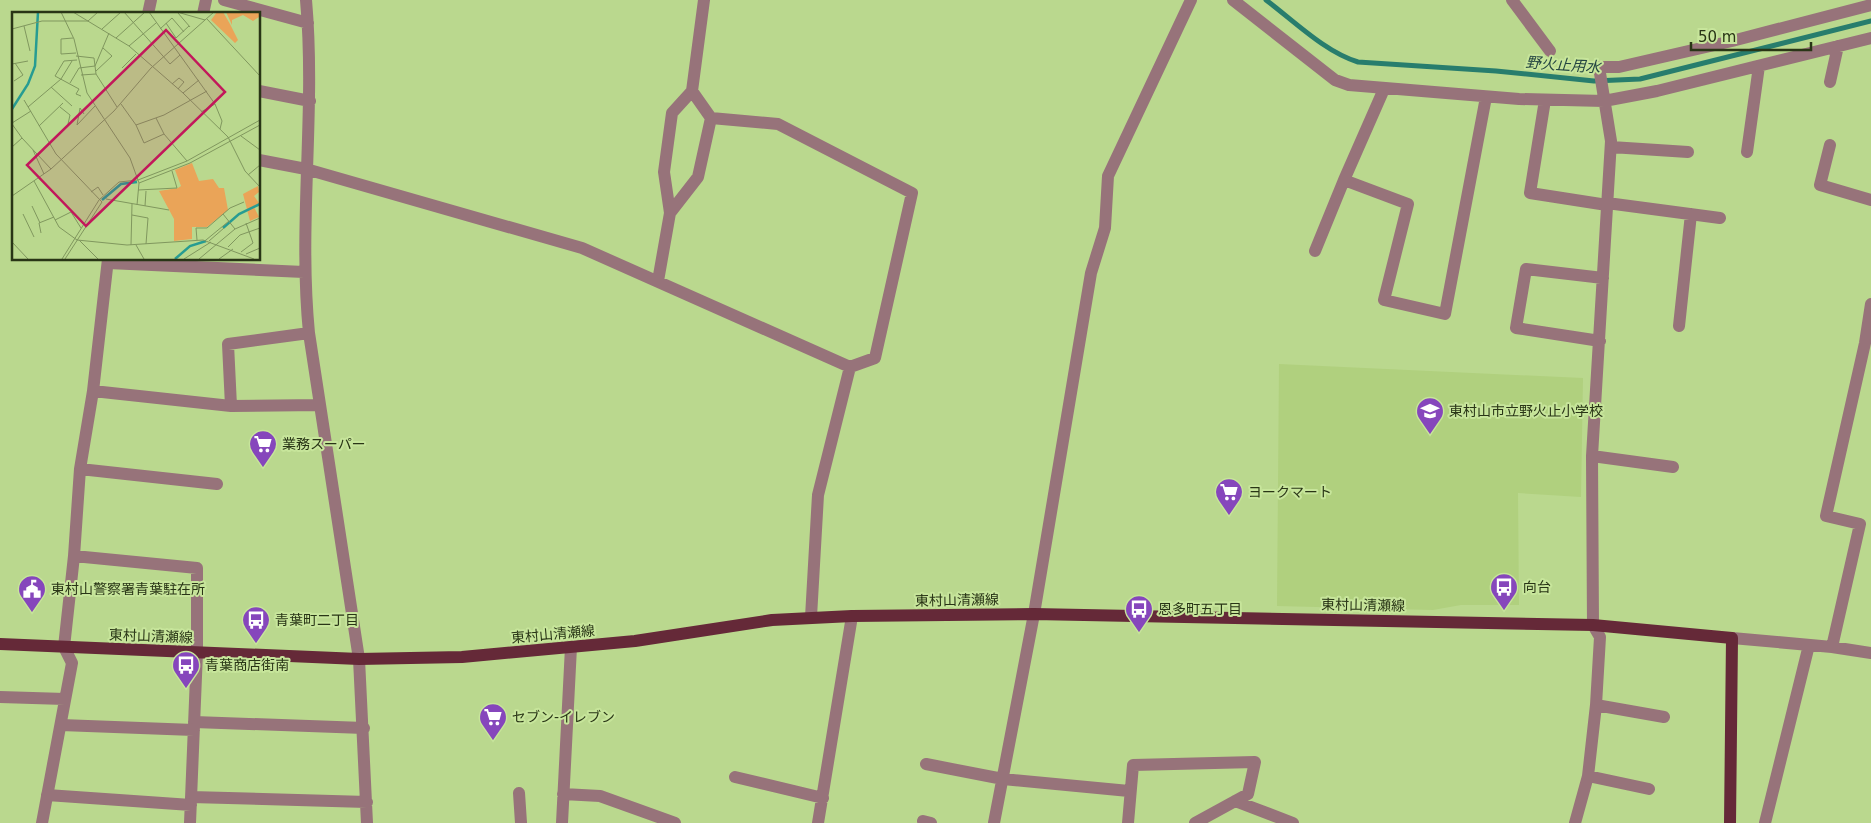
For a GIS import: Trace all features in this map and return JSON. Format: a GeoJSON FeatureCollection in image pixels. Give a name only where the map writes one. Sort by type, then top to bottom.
{"type":"FeatureCollection","features":[{"type":"Feature","properties":{"kind":"main road","name":"東村山清瀬線"},"geometry":{"type":"LineString","coordinates":[[0,644],[359,659],[462,657],[635,641],[772,620],[852,616],[1034,614],[1593,625],[1732,638]]}},
{"type":"Feature","properties":{"kind":"main road"},"geometry":{"type":"LineString","coordinates":[[1730,823],[1732,638]]}},
{"type":"Feature","properties":{"kind":"street"},"geometry":{"type":"LineString","coordinates":[[224,0],[308,23]]}},
{"type":"Feature","properties":{"kind":"street"},"geometry":{"type":"LineString","coordinates":[[306,0],[310,101],[306,169],[304,272],[309,333],[359,659],[364,728],[367,823]]}},
{"type":"Feature","properties":{"kind":"street"},"geometry":{"type":"LineString","coordinates":[[658,281],[670,213],[664,172],[672,113],[692,90],[704,0]]}},
{"type":"Feature","properties":{"kind":"street"},"geometry":{"type":"LineString","coordinates":[[994,823],[1034,614],[1091,273],[1105,228],[1108,176],[1191,0]]}},
{"type":"Feature","properties":{"kind":"street"},"geometry":{"type":"LineString","coordinates":[[1233,0],[1336,80],[1349,85],[1486,97],[1545,100],[1657,91],[1871,38]]}},
{"type":"Feature","properties":{"kind":"street"},"geometry":{"type":"LineString","coordinates":[[1512,0],[1550,51]]}},
{"type":"Feature","properties":{"kind":"street"},"geometry":{"type":"LineString","coordinates":[[1575,823],[1588,776],[1596,705],[1600,637],[1593,625],[1592,456],[1610,147],[1599,67],[1620,66],[1723,43],[1871,5]]}},
{"type":"Feature","properties":{"kind":"street"},"geometry":{"type":"LineString","coordinates":[[1830,82],[1838,46]]}},
{"type":"Feature","properties":{"kind":"street"},"geometry":{"type":"LineString","coordinates":[[1747,152],[1759,66]]}},
{"type":"Feature","properties":{"kind":"street"},"geometry":{"type":"LineString","coordinates":[[1314,251],[1384,89]]}},
{"type":"Feature","properties":{"kind":"street"},"geometry":{"type":"LineString","coordinates":[[670,213],[698,177],[712,118],[692,90]]}},
{"type":"Feature","properties":{"kind":"street"},"geometry":{"type":"LineString","coordinates":[[260,91],[310,101]]}},
{"type":"Feature","properties":{"kind":"street"},"geometry":{"type":"LineString","coordinates":[[1344,180],[1408,204],[1384,300],[1445,314],[1486,97]]}},
{"type":"Feature","properties":{"kind":"street"},"geometry":{"type":"LineString","coordinates":[[1545,100],[1530,193],[1720,218]]}},
{"type":"Feature","properties":{"kind":"street"},"geometry":{"type":"LineString","coordinates":[[260,160],[306,169],[582,248],[850,367],[875,358],[912,193],[778,124],[712,118]]}},
{"type":"Feature","properties":{"kind":"street"},"geometry":{"type":"LineString","coordinates":[[1830,145],[1820,185],[1871,200]]}},
{"type":"Feature","properties":{"kind":"street"},"geometry":{"type":"LineString","coordinates":[[1610,147],[1688,152]]}},
{"type":"Feature","properties":{"kind":"street"},"geometry":{"type":"LineString","coordinates":[[1679,326],[1691,214]]}},
{"type":"Feature","properties":{"kind":"street"},"geometry":{"type":"LineString","coordinates":[[42,823],[72,662],[64,647],[74,556],[80,469],[93,391],[108,261],[229,264],[304,272]]}},
{"type":"Feature","properties":{"kind":"street"},"geometry":{"type":"LineString","coordinates":[[1600,341],[1516,328],[1526,269],[1603,278]]}},
{"type":"Feature","properties":{"kind":"street"},"geometry":{"type":"LineString","coordinates":[[1832,647],[1860,524],[1826,516],[1868,344],[1871,304]]}},
{"type":"Feature","properties":{"kind":"street"},"geometry":{"type":"LineString","coordinates":[[231,406],[228,344],[309,333]]}},
{"type":"Feature","properties":{"kind":"street"},"geometry":{"type":"LineString","coordinates":[[810,618],[818,495],[850,367]]}},
{"type":"Feature","properties":{"kind":"street"},"geometry":{"type":"LineString","coordinates":[[93,391],[231,406],[320,405]]}},
{"type":"Feature","properties":{"kind":"street"},"geometry":{"type":"LineString","coordinates":[[1592,456],[1673,467]]}},
{"type":"Feature","properties":{"kind":"street"},"geometry":{"type":"LineString","coordinates":[[80,469],[217,484]]}},
{"type":"Feature","properties":{"kind":"street"},"geometry":{"type":"LineString","coordinates":[[74,556],[197,568],[197,652],[190,823]]}},
{"type":"Feature","properties":{"kind":"street"},"geometry":{"type":"LineString","coordinates":[[818,823],[852,616]]}},
{"type":"Feature","properties":{"kind":"street"},"geometry":{"type":"LineString","coordinates":[[1732,638],[1832,647],[1871,653]]}},
{"type":"Feature","properties":{"kind":"street"},"geometry":{"type":"LineString","coordinates":[[1765,823],[1808,645]]}},
{"type":"Feature","properties":{"kind":"street"},"geometry":{"type":"LineString","coordinates":[[562,823],[571,647]]}},
{"type":"Feature","properties":{"kind":"street"},"geometry":{"type":"LineString","coordinates":[[0,697],[66,700]]}},
{"type":"Feature","properties":{"kind":"street"},"geometry":{"type":"LineString","coordinates":[[1596,705],[1664,718]]}},
{"type":"Feature","properties":{"kind":"street"},"geometry":{"type":"LineString","coordinates":[[61,725],[364,728]]}},
{"type":"Feature","properties":{"kind":"street"},"geometry":{"type":"LineString","coordinates":[[1128,823],[1129,790],[1133,765],[1254,762],[1248,794],[1195,823]]}},
{"type":"Feature","properties":{"kind":"street"},"geometry":{"type":"LineString","coordinates":[[926,764],[1003,779],[1129,790]]}},
{"type":"Feature","properties":{"kind":"street"},"geometry":{"type":"LineString","coordinates":[[1588,776],[1649,789]]}},
{"type":"Feature","properties":{"kind":"street"},"geometry":{"type":"LineString","coordinates":[[735,777],[823,798]]}},
{"type":"Feature","properties":{"kind":"street"},"geometry":{"type":"LineString","coordinates":[[519,793],[521,823]]}},
{"type":"Feature","properties":{"kind":"street"},"geometry":{"type":"LineString","coordinates":[[563,794],[600,796],[648,818],[675,823]]}},
{"type":"Feature","properties":{"kind":"street"},"geometry":{"type":"LineString","coordinates":[[47,796],[191,801],[367,802]]}},
{"type":"Feature","properties":{"kind":"street"},"geometry":{"type":"LineString","coordinates":[[1235,801],[1293,823]]}},
{"type":"Feature","properties":{"kind":"shaded area","name":"東村山市立野火止小学校"},"geometry":{"type":"Polygon","coordinates":[[[1279,364],[1583,378],[1581,497],[1518,493],[1519,605],[1461,605],[1433,610],[1277,606],[1279,364]]]}},
{"type":"Feature","properties":{"kind":"waterway","name":"野火止用水"},"geometry":{"type":"LineString","coordinates":[[1266,0],[1322,44],[1358,62],[1496,71],[1594,81],[1640,79],[1871,21]]}},
{"type":"Feature","properties":{"kind":"place","name":"東村山市立野火止小学校"},"geometry":{"type":"Point","coordinates":[1430,435]}},
{"type":"Feature","properties":{"kind":"place","name":"業務スーパー"},"geometry":{"type":"Point","coordinates":[263,468]}},
{"type":"Feature","properties":{"kind":"place","name":"ヨークマート"},"geometry":{"type":"Point","coordinates":[1229,516]}},
{"type":"Feature","properties":{"kind":"place","name":"向台"},"geometry":{"type":"Point","coordinates":[1504,611]}},
{"type":"Feature","properties":{"kind":"place","name":"東村山警察署青葉駐在所"},"geometry":{"type":"Point","coordinates":[32,613]}},
{"type":"Feature","properties":{"kind":"place","name":"恩多町五丁目"},"geometry":{"type":"Point","coordinates":[1139,633]}},
{"type":"Feature","properties":{"kind":"place","name":"青葉町二丁目"},"geometry":{"type":"Point","coordinates":[256,644]}},
{"type":"Feature","properties":{"kind":"place","name":"青葉商店街南"},"geometry":{"type":"Point","coordinates":[186,689]}},
{"type":"Feature","properties":{"kind":"place","name":"セブン-イレブン"},"geometry":{"type":"Point","coordinates":[493,741]}}]}
